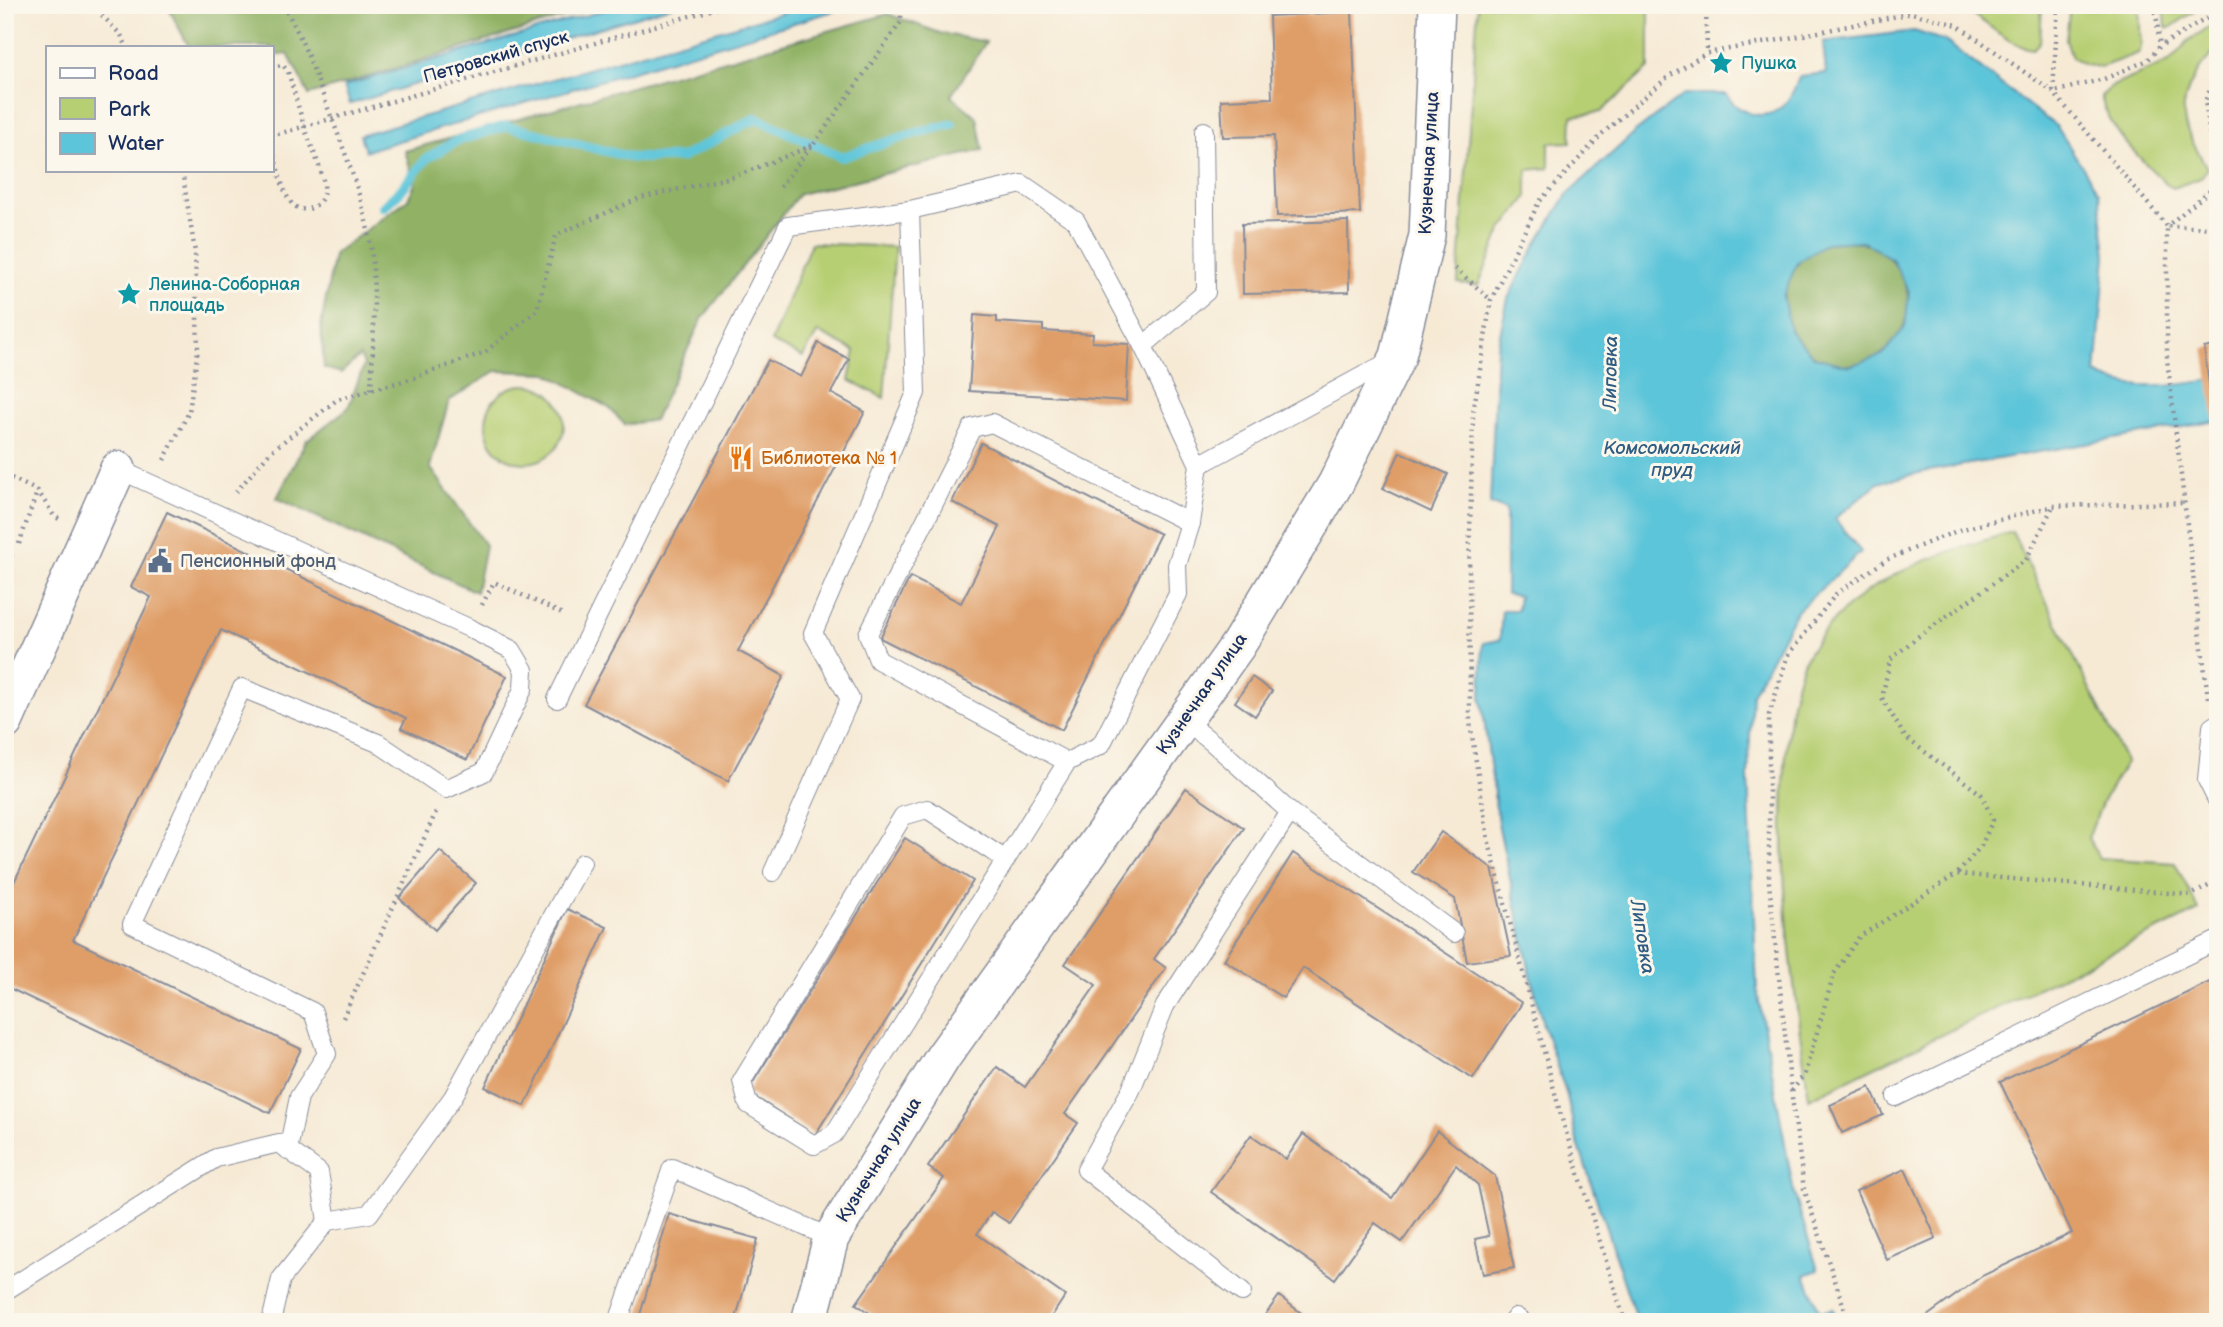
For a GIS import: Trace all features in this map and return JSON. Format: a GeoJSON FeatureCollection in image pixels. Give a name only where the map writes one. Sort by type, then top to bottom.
{"type":"FeatureCollection","features":[{"type":"Feature","properties":{"kind":"street","name":"Кузнечная улица"},"geometry":{"type":"LineString","coordinates":[[808,1322],[831,1238],[943,1057],[1237,646],[1336,483],[1398,356],[1427,235],[1437,5]]}},
{"type":"Feature","properties":{"kind":"street"},"geometry":{"type":"LineString","coordinates":[[5,722],[118,470]]}},
{"type":"Feature","properties":{"kind":"lane"},"geometry":{"type":"LineString","coordinates":[[1143,346],[1206,292],[1204,131]]}},
{"type":"Feature","properties":{"kind":"lane"},"geometry":{"type":"LineString","coordinates":[[557,699],[788,226],[911,210],[1023,184],[1076,221],[1143,346],[1199,465],[1189,523],[1177,565],[1178,593],[1101,745],[1067,762],[1006,860],[834,1134],[814,1145],[748,1104],[742,1082],[903,816],[927,809],[1006,860]]}},
{"type":"Feature","properties":{"kind":"lane"},"geometry":{"type":"LineString","coordinates":[[773,872],[850,699],[813,633],[916,393],[911,210]]}},
{"type":"Feature","properties":{"kind":"lane"},"geometry":{"type":"LineString","coordinates":[[1199,465],[1398,356]]}},
{"type":"Feature","properties":{"kind":"lane"},"geometry":{"type":"LineString","coordinates":[[1067,762],[878,660],[868,634],[972,428],[992,423],[1189,523]]}},
{"type":"Feature","properties":{"kind":"lane"},"geometry":{"type":"LineString","coordinates":[[118,470],[469,628],[512,650],[524,670],[523,689],[484,772],[446,789],[378,743],[242,688],[132,924],[313,1012],[327,1054],[299,1097],[288,1150]]}},
{"type":"Feature","properties":{"kind":"lane"},"geometry":{"type":"LineString","coordinates":[[1185,721],[1290,812],[1454,933]]}},
{"type":"Feature","properties":{"kind":"lane"},"geometry":{"type":"LineString","coordinates":[[2215,725],[2207,780],[2218,802]]}},
{"type":"Feature","properties":{"kind":"lane"},"geometry":{"type":"LineString","coordinates":[[1242,1292],[1086,1170],[1131,1090],[1165,1006],[1290,812]]}},
{"type":"Feature","properties":{"kind":"lane"},"geometry":{"type":"LineString","coordinates":[[271,1322],[281,1279],[327,1221],[369,1214],[445,1108],[582,863]]}},
{"type":"Feature","properties":{"kind":"lane"},"geometry":{"type":"LineString","coordinates":[[1896,1097],[2218,940]]}},
{"type":"Feature","properties":{"kind":"lane"},"geometry":{"type":"LineString","coordinates":[[5,1291],[216,1158],[279,1143],[319,1172],[327,1221]]}},
{"type":"Feature","properties":{"kind":"lane"},"geometry":{"type":"LineString","coordinates":[[618,1322],[672,1168],[831,1238]]}},
{"type":"Feature","properties":{"kind":"lane"},"geometry":{"type":"LineString","coordinates":[[1512,1322],[1516,1317],[1523,1322]]}},
{"type":"Feature","properties":{"kind":"path"},"geometry":{"type":"LineString","coordinates":[[92,5],[121,35],[126,46]]}},
{"type":"Feature","properties":{"kind":"path"},"geometry":{"type":"LineString","coordinates":[[283,5],[297,28],[354,179],[364,214],[372,255],[375,317],[371,390]]}},
{"type":"Feature","properties":{"kind":"path","name":"Петровский спуск"},"geometry":{"type":"LineString","coordinates":[[273,135],[728,5]]}},
{"type":"Feature","properties":{"kind":"path"},"geometry":{"type":"LineString","coordinates":[[217,514],[270,452],[338,399],[414,379],[485,352],[537,310],[555,235],[640,198],[736,176],[814,144],[901,22],[901,5]]}},
{"type":"Feature","properties":{"kind":"path"},"geometry":{"type":"LineString","coordinates":[[1706,5],[1707,52]]}},
{"type":"Feature","properties":{"kind":"path"},"geometry":{"type":"LineString","coordinates":[[2053,92],[2058,5]]}},
{"type":"Feature","properties":{"kind":"path"},"geometry":{"type":"LineString","coordinates":[[2155,5],[2160,47]]}},
{"type":"Feature","properties":{"kind":"path"},"geometry":{"type":"LineString","coordinates":[[2053,92],[2104,79],[2148,60],[2160,47],[2218,12]]}},
{"type":"Feature","properties":{"kind":"path"},"geometry":{"type":"LineString","coordinates":[[1625,1322],[1561,1116],[1488,839],[1470,723],[1469,570],[1473,414],[1491,300],[1539,202],[1603,133],[1670,76],[1707,52],[1912,13],[1957,25],[2053,92],[2167,226],[2167,359],[2215,725]]}},
{"type":"Feature","properties":{"kind":"path"},"geometry":{"type":"LineString","coordinates":[[273,67],[283,65],[288,72],[324,187],[323,199],[316,207],[306,210],[296,207],[289,200],[273,150]]}},
{"type":"Feature","properties":{"kind":"path"},"geometry":{"type":"LineString","coordinates":[[2218,72],[2205,101],[2210,135],[2218,144]]}},
{"type":"Feature","properties":{"kind":"path"},"geometry":{"type":"LineString","coordinates":[[780,187],[824,130]]}},
{"type":"Feature","properties":{"kind":"path"},"geometry":{"type":"LineString","coordinates":[[152,485],[189,412],[198,349],[195,252],[182,172]]}},
{"type":"Feature","properties":{"kind":"path"},"geometry":{"type":"LineString","coordinates":[[2167,226],[2218,184]]}},
{"type":"Feature","properties":{"kind":"path"},"geometry":{"type":"LineString","coordinates":[[2167,226],[2218,228]]}},
{"type":"Feature","properties":{"kind":"path"},"geometry":{"type":"LineString","coordinates":[[19,544],[38,491]]}},
{"type":"Feature","properties":{"kind":"path"},"geometry":{"type":"LineString","coordinates":[[1849,1322],[1804,1189],[1769,883],[1769,715],[1788,656],[1836,594],[1886,561],[1959,530],[2053,506],[2184,503]]}},
{"type":"Feature","properties":{"kind":"path"},"geometry":{"type":"LineString","coordinates":[[1791,1091],[1805,1073],[1834,974],[1859,937],[1957,874],[1981,846],[1993,820],[1981,793],[1905,737],[1882,698],[1890,660],[1916,638],[2026,560],[2053,506]]}},
{"type":"Feature","properties":{"kind":"path"},"geometry":{"type":"LineString","coordinates":[[5,553],[13,557]]}},
{"type":"Feature","properties":{"kind":"path"},"geometry":{"type":"LineString","coordinates":[[469,628],[494,582],[565,615]]}},
{"type":"Feature","properties":{"kind":"path"},"geometry":{"type":"LineString","coordinates":[[327,1054],[446,789]]}},
{"type":"Feature","properties":{"kind":"path"},"geometry":{"type":"LineString","coordinates":[[1957,874],[2191,895],[2218,881]]}},
{"type":"Feature","properties":{"kind":"green space"},"geometry":{"type":"Polygon","coordinates":[[[167,5],[603,5],[309,95],[288,54],[273,56],[273,46],[188,46],[167,5]]]}},
{"type":"Feature","properties":{"kind":"green space"},"geometry":{"type":"Polygon","coordinates":[[[1478,5],[1649,5],[1649,68],[1601,112],[1572,116],[1571,142],[1549,143],[1549,168],[1527,170],[1527,197],[1501,231],[1478,286],[1458,283],[1478,5]]]}},
{"type":"Feature","properties":{"kind":"green space"},"geometry":{"type":"Polygon","coordinates":[[[1956,5],[2042,5],[2040,42],[2033,49],[2022,46],[1956,5]]]}},
{"type":"Feature","properties":{"kind":"green space"},"geometry":{"type":"Polygon","coordinates":[[[2070,5],[2139,5],[2139,53],[2101,67],[2085,65],[2072,57],[2066,40],[2070,5]]]}},
{"type":"Feature","properties":{"kind":"green space"},"geometry":{"type":"Polygon","coordinates":[[[2164,5],[2203,5],[2170,28],[2166,27],[2164,5]]]}},
{"type":"Feature","properties":{"kind":"green space"},"geometry":{"type":"Polygon","coordinates":[[[888,14],[940,33],[986,42],[951,96],[977,117],[983,150],[799,194],[702,319],[654,420],[625,425],[609,408],[547,373],[496,371],[449,401],[430,467],[485,545],[476,592],[277,498],[306,441],[348,408],[364,365],[360,356],[341,373],[324,368],[321,326],[334,254],[408,199],[415,184],[405,151],[888,14]]]}},
{"type":"Feature","properties":{"kind":"green space"},"geometry":{"type":"Polygon","coordinates":[[[2218,21],[2218,48],[2194,79],[2184,107],[2187,130],[2207,168],[2201,178],[2173,188],[2166,184],[2119,133],[2105,110],[2101,97],[2110,87],[2169,62],[2188,41],[2218,21]]]}},
{"type":"Feature","properties":{"kind":"green space"},"geometry":{"type":"Polygon","coordinates":[[[1846,241],[1870,246],[1890,259],[1903,279],[1908,303],[1903,327],[1890,347],[1870,360],[1846,365],[1822,360],[1802,347],[1789,327],[1784,303],[1789,279],[1802,259],[1822,246],[1846,241]]]}},
{"type":"Feature","properties":{"kind":"green space"},"geometry":{"type":"Polygon","coordinates":[[[811,243],[895,247],[884,398],[849,380],[855,351],[818,332],[803,357],[771,342],[811,243]]]}},
{"type":"Feature","properties":{"kind":"green space"},"geometry":{"type":"Polygon","coordinates":[[[525,385],[540,388],[552,397],[561,409],[564,424],[561,439],[552,451],[540,460],[525,463],[510,460],[498,451],[489,439],[486,424],[489,409],[498,397],[510,388],[525,385]]]}},
{"type":"Feature","properties":{"kind":"green space"},"geometry":{"type":"Polygon","coordinates":[[[2012,532],[2126,762],[2103,801],[2088,838],[2099,858],[2175,863],[2199,910],[1809,1099],[1788,934],[1783,851],[1789,727],[1792,701],[1803,663],[1827,628],[1866,592],[1936,556],[2012,532]]]}},
{"type":"Feature","properties":{"kind":"water"},"geometry":{"type":"Polygon","coordinates":[[[622,5],[675,5],[350,104],[344,86],[622,5]]]}},
{"type":"Feature","properties":{"kind":"water"},"geometry":{"type":"Polygon","coordinates":[[[808,5],[854,5],[365,151],[360,135],[808,5]]]}},
{"type":"Feature","properties":{"kind":"water","name":"Комсомольский пруд"},"geometry":{"type":"Polygon","coordinates":[[[1914,31],[1945,41],[2057,127],[2099,193],[2106,255],[2096,374],[2110,380],[2140,386],[2218,379],[2218,421],[1923,472],[1878,483],[1835,519],[1861,552],[1796,612],[1752,694],[1748,776],[1757,990],[1794,1193],[1818,1270],[1805,1275],[1820,1312],[1833,1309],[1838,1322],[1637,1322],[1576,1137],[1567,1096],[1543,1025],[1498,823],[1481,697],[1483,643],[1500,640],[1502,610],[1517,610],[1519,596],[1506,594],[1506,509],[1490,504],[1497,348],[1508,298],[1537,243],[1567,195],[1634,133],[1684,94],[1726,94],[1739,108],[1747,112],[1763,115],[1772,113],[1787,101],[1800,76],[1826,73],[1823,42],[1914,31]],[[1862,241],[1826,243],[1797,263],[1783,296],[1790,331],[1814,357],[1849,366],[1882,355],[1905,327],[1909,292],[1892,259],[1862,241]]]}},
{"type":"Feature","properties":{"kind":"building"},"geometry":{"type":"Polygon","coordinates":[[[1352,12],[1360,213],[1277,216],[1274,136],[1223,137],[1221,100],[1272,98],[1269,16],[1352,12]]]}},
{"type":"Feature","properties":{"kind":"building"},"geometry":{"type":"Polygon","coordinates":[[[1348,221],[1349,292],[1243,294],[1242,224],[1348,221]]]}},
{"type":"Feature","properties":{"kind":"building"},"geometry":{"type":"Polygon","coordinates":[[[974,315],[997,317],[997,322],[1043,325],[1043,331],[1093,334],[1092,342],[1129,344],[1126,401],[969,391],[974,315]]]}},
{"type":"Feature","properties":{"kind":"building"},"geometry":{"type":"Polygon","coordinates":[[[818,343],[849,359],[831,393],[865,412],[738,651],[784,676],[728,781],[584,704],[768,360],[801,377],[818,343]]]}},
{"type":"Feature","properties":{"kind":"building"},"geometry":{"type":"Polygon","coordinates":[[[2218,345],[2218,432],[2216,432],[2204,348],[2218,345]]]}},
{"type":"Feature","properties":{"kind":"building"},"geometry":{"type":"Polygon","coordinates":[[[981,443],[1160,534],[1062,730],[880,638],[910,577],[961,603],[1000,527],[952,502],[981,443]]]}},
{"type":"Feature","properties":{"kind":"building"},"geometry":{"type":"Polygon","coordinates":[[[1400,452],[1448,474],[1431,512],[1383,489],[1400,452]]]}},
{"type":"Feature","properties":{"kind":"building"},"geometry":{"type":"Polygon","coordinates":[[[167,512],[507,676],[467,760],[401,728],[406,718],[221,630],[73,940],[301,1049],[270,1113],[5,986],[5,901],[151,597],[131,587],[167,512]]]}},
{"type":"Feature","properties":{"kind":"building"},"geometry":{"type":"Polygon","coordinates":[[[1252,677],[1272,691],[1255,716],[1235,702],[1252,677]]]}},
{"type":"Feature","properties":{"kind":"building"},"geometry":{"type":"Polygon","coordinates":[[[1186,788],[1244,828],[1154,959],[1166,968],[1065,1114],[1078,1123],[1009,1223],[992,1212],[977,1234],[1065,1296],[1048,1322],[875,1322],[877,1318],[856,1304],[944,1178],[928,1167],[997,1067],[1025,1087],[1096,985],[1065,964],[1186,788]]]}},
{"type":"Feature","properties":{"kind":"building"},"geometry":{"type":"Polygon","coordinates":[[[1441,832],[1492,868],[1511,956],[1467,962],[1455,899],[1413,872],[1441,832]]]}},
{"type":"Feature","properties":{"kind":"building"},"geometry":{"type":"Polygon","coordinates":[[[905,838],[973,881],[815,1135],[747,1092],[905,838]]]}},
{"type":"Feature","properties":{"kind":"building"},"geometry":{"type":"Polygon","coordinates":[[[440,851],[476,883],[435,930],[399,898],[440,851]]]}},
{"type":"Feature","properties":{"kind":"building"},"geometry":{"type":"Polygon","coordinates":[[[1293,853],[1522,1003],[1473,1079],[1303,968],[1283,998],[1224,960],[1293,853]]]}},
{"type":"Feature","properties":{"kind":"building"},"geometry":{"type":"Polygon","coordinates":[[[567,909],[607,927],[525,1106],[485,1087],[567,909]]]}},
{"type":"Feature","properties":{"kind":"building"},"geometry":{"type":"Polygon","coordinates":[[[2218,978],[2218,1322],[1919,1322],[1982,1276],[2072,1233],[2000,1082],[2218,978]]]}},
{"type":"Feature","properties":{"kind":"building"},"geometry":{"type":"Polygon","coordinates":[[[1870,1087],[1883,1115],[1842,1133],[1830,1105],[1870,1087]]]}},
{"type":"Feature","properties":{"kind":"building"},"geometry":{"type":"Polygon","coordinates":[[[1437,1131],[1495,1176],[1514,1268],[1483,1274],[1475,1239],[1489,1236],[1478,1185],[1456,1165],[1402,1242],[1375,1223],[1335,1279],[1211,1192],[1251,1135],[1286,1159],[1303,1134],[1392,1198],[1437,1131]]]}},
{"type":"Feature","properties":{"kind":"building"},"geometry":{"type":"Polygon","coordinates":[[[1905,1169],[1936,1238],[1887,1260],[1856,1191],[1905,1169]]]}},
{"type":"Feature","properties":{"kind":"building"},"geometry":{"type":"Polygon","coordinates":[[[669,1214],[758,1239],[735,1322],[638,1322],[669,1214]]]}},
{"type":"Feature","properties":{"kind":"building"},"geometry":{"type":"Polygon","coordinates":[[[1279,1296],[1313,1322],[1260,1322],[1279,1296]]]}},
{"type":"Feature","properties":{"kind":"waterway"},"geometry":{"type":"LineString","coordinates":[[383,207],[427,158],[456,141],[507,126],[633,158],[681,158],[756,118],[842,157],[952,124]]}},
{"type":"Feature","properties":{"kind":"place","name":"Пушка"},"geometry":{"type":"Point","coordinates":[1721,63]}},
{"type":"Feature","properties":{"kind":"place","name":"Ленина-Соборная площадь"},"geometry":{"type":"Point","coordinates":[129,294]}},
{"type":"Feature","properties":{"kind":"place","name":"Библиотека № 1"},"geometry":{"type":"Point","coordinates":[741,458]}},
{"type":"Feature","properties":{"kind":"place","name":"Пенсионный фонд"},"geometry":{"type":"Point","coordinates":[160,561]}},
{"type":"Feature","properties":{"kind":"water label","name":"Липовка"},"geometry":{"type":"Point","coordinates":[1611,373]}},
{"type":"Feature","properties":{"kind":"water label","name":"Липовка"},"geometry":{"type":"Point","coordinates":[1642,937]}}]}
